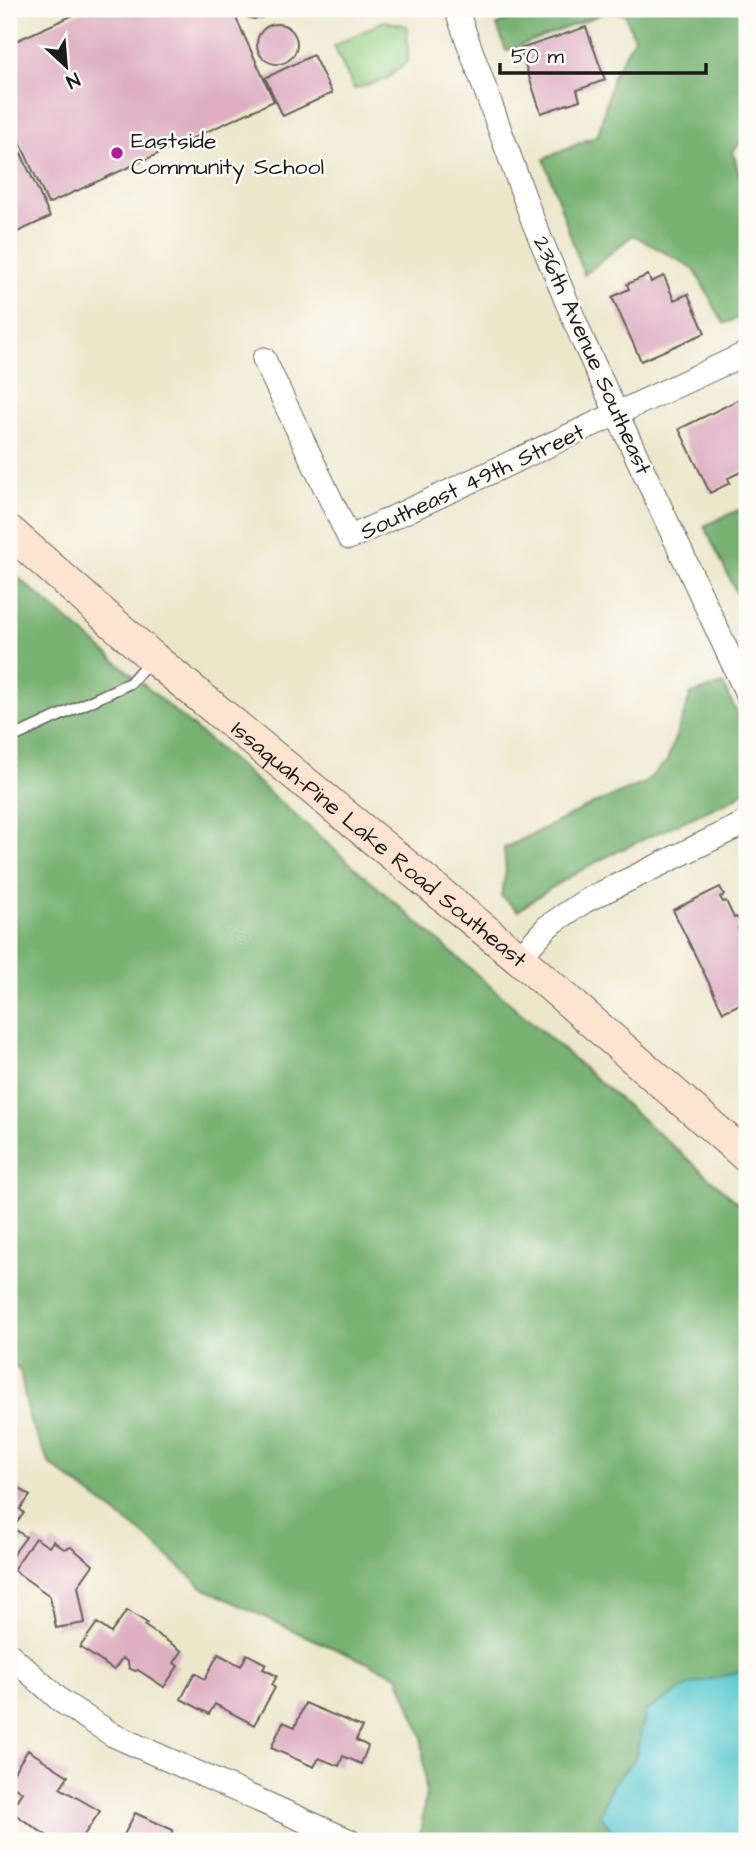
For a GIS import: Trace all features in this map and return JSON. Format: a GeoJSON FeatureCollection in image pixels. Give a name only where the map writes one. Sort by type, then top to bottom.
{"type":"FeatureCollection","features":[{"type":"Feature","properties":{"kind":"main road","name":"Issaquah-Pine Lake Road Southeast"},"geometry":{"type":"LineString","coordinates":[[9,531],[153,658],[519,958],[747,1157]]}},
{"type":"Feature","properties":{"kind":"street","name":"236th Avenue Southeast"},"geometry":{"type":"LineString","coordinates":[[456,9],[533,221],[584,343],[747,694]]}},
{"type":"Feature","properties":{"kind":"street","name":"Southeast 49th Street"},"geometry":{"type":"LineString","coordinates":[[264,359],[349,538],[747,353]]}},
{"type":"Feature","properties":{"kind":"street"},"geometry":{"type":"LineString","coordinates":[[519,958],[548,926],[585,901],[747,822]]}},
{"type":"Feature","properties":{"kind":"street"},"geometry":{"type":"LineString","coordinates":[[9,1654],[61,1701],[113,1735],[326,1837],[350,1841]]}},
{"type":"Feature","properties":{"kind":"lane"},"geometry":{"type":"LineString","coordinates":[[9,738],[130,683],[153,658]]}},
{"type":"Feature","properties":{"kind":"green space"},"geometry":{"type":"Polygon","coordinates":[[[530,9],[747,9],[747,135],[733,151],[747,204],[747,314],[724,324],[694,269],[633,235],[584,275],[544,159],[598,135],[613,76],[634,38],[625,14],[607,12],[506,51],[497,25],[530,9]]]}},
{"type":"Feature","properties":{"kind":"green space"},"geometry":{"type":"Polygon","coordinates":[[[384,21],[407,26],[408,61],[386,79],[354,89],[334,46],[384,21]]]}},
{"type":"Feature","properties":{"kind":"green space"},"geometry":{"type":"Polygon","coordinates":[[[747,506],[747,614],[704,526],[747,506]]]}},
{"type":"Feature","properties":{"kind":"green space"},"geometry":{"type":"Polygon","coordinates":[[[9,570],[239,766],[747,1211],[747,1841],[419,1841],[426,1794],[422,1736],[398,1676],[203,1588],[143,1534],[50,1464],[30,1422],[20,1371],[9,1362],[9,570]]]}},
{"type":"Feature","properties":{"kind":"green space"},"geometry":{"type":"Polygon","coordinates":[[[723,684],[747,734],[747,789],[735,798],[568,877],[518,911],[501,896],[506,871],[504,848],[593,804],[645,783],[667,761],[691,694],[723,684]]]}},
{"type":"Feature","properties":{"kind":"water"},"geometry":{"type":"Polygon","coordinates":[[[747,1670],[747,1841],[619,1841],[600,1814],[611,1787],[635,1758],[646,1711],[691,1684],[747,1670]]]}},
{"type":"Feature","properties":{"kind":"building"},"geometry":{"type":"Polygon","coordinates":[[[87,9],[232,9],[274,101],[48,204],[9,118],[9,44],[87,9]]]}},
{"type":"Feature","properties":{"kind":"building"},"geometry":{"type":"Polygon","coordinates":[[[239,9],[273,9],[267,16],[254,19],[247,17],[239,9]]]}},
{"type":"Feature","properties":{"kind":"building"},"geometry":{"type":"Polygon","coordinates":[[[277,24],[285,25],[291,30],[296,36],[296,52],[291,58],[285,63],[277,64],[269,63],[263,58],[258,52],[257,44],[258,36],[263,30],[269,25],[277,24]]]}},
{"type":"Feature","properties":{"kind":"building"},"geometry":{"type":"Polygon","coordinates":[[[586,27],[605,80],[577,90],[580,100],[541,113],[520,49],[586,27]]]}},
{"type":"Feature","properties":{"kind":"building"},"geometry":{"type":"Polygon","coordinates":[[[313,55],[332,93],[283,116],[265,78],[313,55]]]}},
{"type":"Feature","properties":{"kind":"building"},"geometry":{"type":"Polygon","coordinates":[[[21,153],[50,217],[9,236],[9,159],[21,153]]]}},
{"type":"Feature","properties":{"kind":"building"},"geometry":{"type":"Polygon","coordinates":[[[648,275],[651,282],[664,276],[674,300],[688,294],[705,333],[641,361],[612,297],[629,289],[627,284],[648,275]]]}},
{"type":"Feature","properties":{"kind":"building"},"geometry":{"type":"Polygon","coordinates":[[[740,399],[747,414],[747,469],[728,478],[730,483],[710,493],[679,429],[740,399]]]}},
{"type":"Feature","properties":{"kind":"building"},"geometry":{"type":"Polygon","coordinates":[[[720,887],[724,895],[720,897],[723,902],[726,901],[734,918],[737,917],[742,926],[738,928],[747,942],[747,1001],[723,1012],[673,910],[720,887]]]}},
{"type":"Feature","properties":{"kind":"building"},"geometry":{"type":"Polygon","coordinates":[[[9,1480],[30,1496],[20,1509],[24,1513],[13,1528],[26,1537],[9,1560],[9,1480]]]}},
{"type":"Feature","properties":{"kind":"building"},"geometry":{"type":"Polygon","coordinates":[[[35,1538],[49,1547],[53,1541],[64,1549],[71,1547],[93,1565],[78,1586],[85,1623],[56,1628],[50,1596],[13,1570],[35,1538]]]}},
{"type":"Feature","properties":{"kind":"building"},"geometry":{"type":"Polygon","coordinates":[[[127,1610],[182,1651],[174,1663],[178,1666],[164,1687],[138,1670],[129,1668],[128,1662],[122,1658],[114,1670],[80,1647],[97,1623],[111,1633],[127,1610]]]}},
{"type":"Feature","properties":{"kind":"building"},"geometry":{"type":"Polygon","coordinates":[[[218,1654],[241,1666],[247,1654],[266,1664],[263,1669],[277,1676],[272,1685],[275,1688],[254,1725],[215,1704],[209,1714],[181,1699],[195,1673],[205,1679],[218,1654]]]}},
{"type":"Feature","properties":{"kind":"building"},"geometry":{"type":"Polygon","coordinates":[[[305,1703],[362,1727],[356,1740],[368,1746],[361,1764],[343,1756],[339,1766],[319,1758],[314,1767],[271,1748],[283,1722],[295,1727],[305,1703]]]}},
{"type":"Feature","properties":{"kind":"building"},"geometry":{"type":"Polygon","coordinates":[[[28,1750],[68,1776],[60,1788],[100,1811],[80,1841],[55,1841],[10,1811],[22,1792],[15,1787],[12,1792],[9,1790],[9,1779],[28,1750]]]}},
{"type":"Feature","properties":{"kind":"building"},"geometry":{"type":"Polygon","coordinates":[[[135,1813],[173,1830],[168,1841],[121,1841],[135,1813]]]}},
{"type":"Feature","properties":{"kind":"place","name":"Eastside Community School"},"geometry":{"type":"Point","coordinates":[117,153]}}]}
